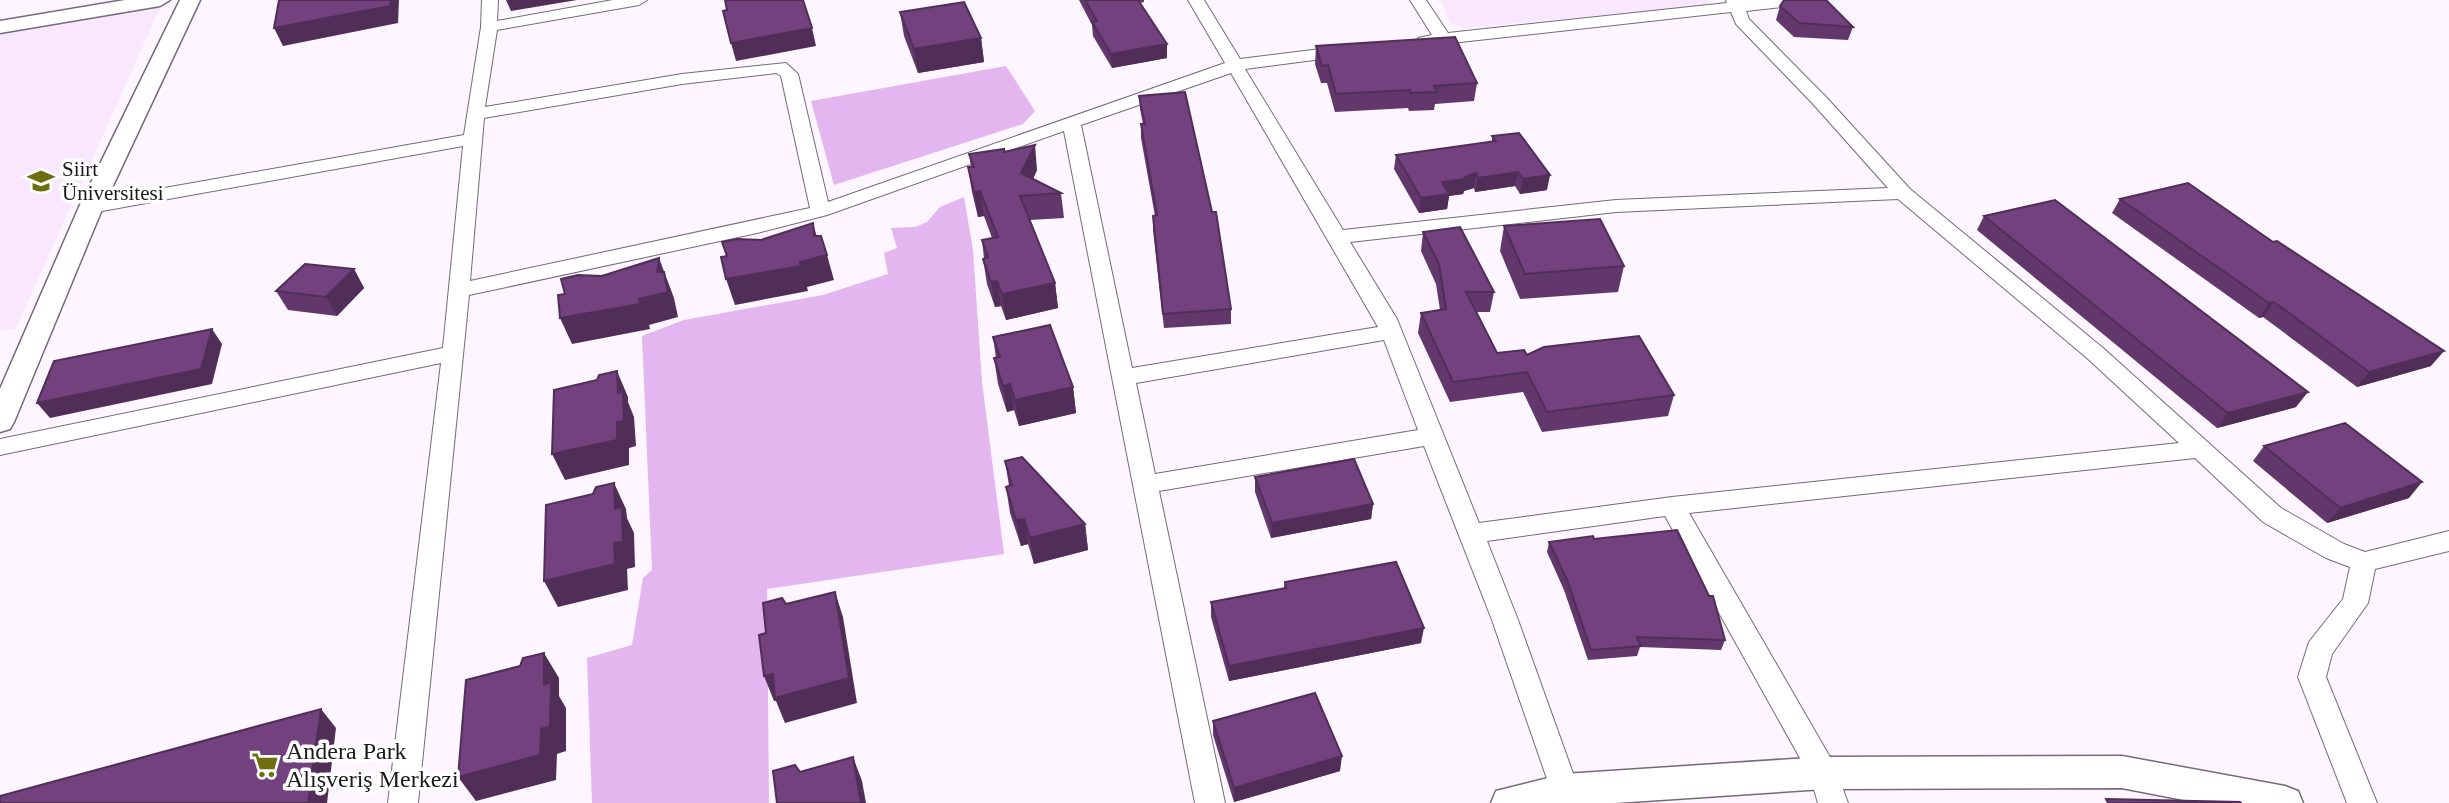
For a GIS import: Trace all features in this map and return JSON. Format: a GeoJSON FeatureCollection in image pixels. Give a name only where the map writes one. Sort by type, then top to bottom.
{"type":"FeatureCollection","features":[{"type":"Feature","properties":{"kind":"street"},"geometry":{"type":"LineString","coordinates":[[0,16],[95,0]]}},
{"type":"Feature","properties":{"kind":"street"},"geometry":{"type":"LineString","coordinates":[[0,27],[160,0]]}},
{"type":"Feature","properties":{"kind":"street"},"geometry":{"type":"LineString","coordinates":[[0,422],[92,207],[191,0]]}},
{"type":"Feature","properties":{"kind":"street"},"geometry":{"type":"LineString","coordinates":[[403,803],[453,353],[475,114],[489,27],[490,0]]}},
{"type":"Feature","properties":{"kind":"street"},"geometry":{"type":"LineString","coordinates":[[489,27],[639,0]]}},
{"type":"Feature","properties":{"kind":"street"},"geometry":{"type":"LineString","coordinates":[[1196,0],[1338,237],[1391,332],[1505,620],[1564,790]]}},
{"type":"Feature","properties":{"kind":"street"},"geometry":{"type":"LineString","coordinates":[[1418,0],[1443,39]]}},
{"type":"Feature","properties":{"kind":"street"},"geometry":{"type":"LineString","coordinates":[[1402,44],[1736,4],[1800,0]]}},
{"type":"Feature","properties":{"kind":"street"},"geometry":{"type":"LineString","coordinates":[[1736,4],[1742,21],[1820,101],[1903,193],[2095,353],[2272,515],[2335,551],[2364,562],[2449,541]]}},
{"type":"Feature","properties":{"kind":"street"},"geometry":{"type":"LineString","coordinates":[[459,290],[757,227],[820,211],[1236,65],[1360,49]]}},
{"type":"Feature","properties":{"kind":"street"},"geometry":{"type":"LineString","coordinates":[[475,114],[682,79],[780,67],[789,74],[820,211]]}},
{"type":"Feature","properties":{"kind":"street"},"geometry":{"type":"LineString","coordinates":[[1071,121],[1210,803]]}},
{"type":"Feature","properties":{"kind":"street"},"geometry":{"type":"LineString","coordinates":[[92,207],[474,139]]}},
{"type":"Feature","properties":{"kind":"street"},"geometry":{"type":"LineString","coordinates":[[1338,237],[1616,206],[1903,193]]}},
{"type":"Feature","properties":{"kind":"street"},"geometry":{"type":"LineString","coordinates":[[1124,377],[1391,332]]}},
{"type":"Feature","properties":{"kind":"street"},"geometry":{"type":"LineString","coordinates":[[0,447],[453,353]]}},
{"type":"Feature","properties":{"kind":"street"},"geometry":{"type":"LineString","coordinates":[[1146,484],[1432,436]]}},
{"type":"Feature","properties":{"kind":"street"},"geometry":{"type":"LineString","coordinates":[[1471,534],[1672,506],[2201,449]]}},
{"type":"Feature","properties":{"kind":"street"},"geometry":{"type":"LineString","coordinates":[[1672,506],[1829,788]]}},
{"type":"Feature","properties":{"kind":"street"},"geometry":{"type":"LineString","coordinates":[[2362,803],[2312,677],[2319,650],[2355,603],[2364,562]]}},
{"type":"Feature","properties":{"kind":"street"},"geometry":{"type":"LineString","coordinates":[[1509,803],[1564,790],[1829,788],[2122,772],[2286,803]]}},
{"type":"Feature","properties":{"kind":"shaded area"},"geometry":{"type":"Polygon","coordinates":[[[1441,0],[1710,0],[1705,5],[1467,28],[1451,24],[1441,0]]]}},
{"type":"Feature","properties":{"kind":"shaded area","name":"Siirt Üniversitesi"},"geometry":{"type":"Polygon","coordinates":[[[161,6],[16,328],[0,331],[0,34],[161,6]]]}},
{"type":"Feature","properties":{"kind":"shaded area"},"geometry":{"type":"Polygon","coordinates":[[[1006,66],[1035,111],[1023,124],[834,185],[811,101],[1006,66]]]}},
{"type":"Feature","properties":{"kind":"shaded area"},"geometry":{"type":"Polygon","coordinates":[[[964,197],[973,250],[982,382],[1004,554],[767,589],[769,803],[592,803],[587,658],[632,645],[643,578],[652,570],[642,336],[684,320],[823,295],[888,274],[884,253],[897,248],[891,228],[915,227],[927,222],[940,207],[964,197]]]}},
{"type":"Feature","properties":{"kind":"building"},"geometry":{"type":"Polygon","coordinates":[[[279,0],[391,0],[390,6],[274,28],[279,0]]]}},
{"type":"Feature","properties":{"kind":"building"},"geometry":{"type":"Polygon","coordinates":[[[725,0],[803,0],[812,28],[731,43],[723,11],[727,10],[725,0]]]}},
{"type":"Feature","properties":{"kind":"building"},"geometry":{"type":"Polygon","coordinates":[[[1085,0],[1138,0],[1167,44],[1111,54],[1092,22],[1097,21],[1085,0]]]}},
{"type":"Feature","properties":{"kind":"building"},"geometry":{"type":"Polygon","coordinates":[[[1784,0],[1826,0],[1853,27],[1799,23],[1780,6],[1784,0]]]}},
{"type":"Feature","properties":{"kind":"building"},"geometry":{"type":"Polygon","coordinates":[[[964,2],[981,38],[914,49],[900,12],[964,2]]]}},
{"type":"Feature","properties":{"kind":"building"},"geometry":{"type":"Polygon","coordinates":[[[1455,37],[1477,83],[1434,86],[1437,92],[1411,93],[1410,90],[1336,94],[1328,65],[1322,66],[1316,46],[1455,37]]]}},
{"type":"Feature","properties":{"kind":"building"},"geometry":{"type":"Polygon","coordinates":[[[1185,92],[1212,212],[1216,212],[1231,309],[1163,314],[1153,216],[1157,215],[1141,124],[1145,124],[1139,96],[1185,92]]]}},
{"type":"Feature","properties":{"kind":"building"},"geometry":{"type":"Polygon","coordinates":[[[1519,133],[1550,175],[1523,179],[1518,172],[1478,178],[1476,173],[1465,177],[1466,179],[1442,182],[1449,194],[1421,198],[1396,155],[1496,141],[1492,136],[1519,133]]]}},
{"type":"Feature","properties":{"kind":"building"},"geometry":{"type":"Polygon","coordinates":[[[1035,145],[1021,173],[1061,193],[1020,196],[1055,283],[1002,294],[997,281],[991,282],[983,259],[988,257],[982,240],[998,237],[980,191],[974,192],[968,167],[974,167],[969,154],[1004,149],[1004,152],[1035,145]]]}},
{"type":"Feature","properties":{"kind":"building"},"geometry":{"type":"Polygon","coordinates":[[[2188,183],[2273,242],[2277,241],[2444,351],[2369,372],[2274,302],[2269,303],[2120,199],[2188,183]]]}},
{"type":"Feature","properties":{"kind":"building"},"geometry":{"type":"Polygon","coordinates":[[[2055,200],[2308,392],[2228,413],[1984,216],[2055,200]]]}},
{"type":"Feature","properties":{"kind":"building"},"geometry":{"type":"Polygon","coordinates":[[[1600,219],[1624,266],[1525,274],[1504,226],[1600,219]]]}},
{"type":"Feature","properties":{"kind":"building"},"geometry":{"type":"Polygon","coordinates":[[[813,223],[814,236],[821,236],[827,255],[800,262],[801,266],[726,279],[721,257],[727,256],[722,242],[737,239],[761,240],[813,223]]]}},
{"type":"Feature","properties":{"kind":"building"},"geometry":{"type":"Polygon","coordinates":[[[1460,227],[1494,292],[1466,292],[1497,353],[1524,350],[1527,355],[1544,347],[1639,336],[1674,395],[1547,412],[1527,372],[1453,382],[1421,313],[1446,309],[1439,264],[1423,232],[1460,227]]]}},
{"type":"Feature","properties":{"kind":"building"},"geometry":{"type":"Polygon","coordinates":[[[659,258],[657,272],[664,272],[668,292],[639,299],[640,304],[560,318],[558,295],[565,294],[561,279],[578,275],[602,276],[659,258]]]}},
{"type":"Feature","properties":{"kind":"building"},"geometry":{"type":"Polygon","coordinates":[[[305,264],[354,269],[326,297],[276,291],[305,264]]]}},
{"type":"Feature","properties":{"kind":"building"},"geometry":{"type":"Polygon","coordinates":[[[1050,325],[1073,387],[1015,400],[1010,384],[1003,386],[994,358],[1000,357],[993,337],[1050,325]]]}},
{"type":"Feature","properties":{"kind":"building"},"geometry":{"type":"Polygon","coordinates":[[[212,329],[201,369],[37,403],[54,361],[212,329]]]}},
{"type":"Feature","properties":{"kind":"building"},"geometry":{"type":"Polygon","coordinates":[[[617,371],[618,393],[623,391],[624,421],[617,422],[617,440],[552,454],[554,390],[597,380],[599,375],[617,371]]]}},
{"type":"Feature","properties":{"kind":"building"},"geometry":{"type":"Polygon","coordinates":[[[2345,423],[2422,482],[2340,508],[2264,446],[2345,423]]]}},
{"type":"Feature","properties":{"kind":"building"},"geometry":{"type":"Polygon","coordinates":[[[1022,457],[1085,524],[1030,538],[1024,519],[1016,520],[1006,487],[1012,485],[1005,461],[1022,457]]]}},
{"type":"Feature","properties":{"kind":"building"},"geometry":{"type":"Polygon","coordinates":[[[1354,459],[1373,504],[1272,523],[1255,477],[1354,459]]]}},
{"type":"Feature","properties":{"kind":"building"},"geometry":{"type":"Polygon","coordinates":[[[614,483],[615,509],[622,507],[623,542],[614,543],[615,564],[544,581],[546,505],[593,494],[596,487],[614,483]]]}},
{"type":"Feature","properties":{"kind":"building"},"geometry":{"type":"Polygon","coordinates":[[[1677,530],[1709,596],[1713,596],[1725,640],[1637,637],[1641,646],[1591,650],[1567,580],[1549,542],[1677,530]]]}},
{"type":"Feature","properties":{"kind":"building"},"geometry":{"type":"Polygon","coordinates":[[[1396,562],[1424,628],[1229,666],[1211,602],[1286,588],[1285,582],[1396,562]]]}},
{"type":"Feature","properties":{"kind":"building"},"geometry":{"type":"Polygon","coordinates":[[[835,592],[849,678],[775,698],[773,674],[764,676],[759,635],[766,633],[763,603],[782,598],[786,604],[835,592]]]}},
{"type":"Feature","properties":{"kind":"building"},"geometry":{"type":"Polygon","coordinates":[[[544,653],[544,685],[551,682],[550,726],[541,729],[540,755],[458,777],[466,680],[520,666],[523,658],[544,653]]]}},
{"type":"Feature","properties":{"kind":"building"},"geometry":{"type":"Polygon","coordinates":[[[1315,693],[1342,756],[1234,788],[1213,721],[1315,693]]]}},
{"type":"Feature","properties":{"kind":"building"},"geometry":{"type":"Polygon","coordinates":[[[321,709],[308,803],[0,803],[0,796],[321,709]]]}},
{"type":"Feature","properties":{"kind":"building"},"geometry":{"type":"Polygon","coordinates":[[[853,757],[861,803],[777,803],[773,771],[795,765],[800,772],[853,757]]]}},
{"type":"Feature","properties":{"kind":"building"},"geometry":{"type":"Polygon","coordinates":[[[2106,799],[2240,802],[2241,803],[2108,803],[2106,799]]]}},
{"type":"Feature","properties":{"kind":"place","name":"Siirt Üniversitesi"},"geometry":{"type":"Point","coordinates":[41,181]}},
{"type":"Feature","properties":{"kind":"place","name":"Andera Park Alışveriş Merkezi"},"geometry":{"type":"Point","coordinates":[265,765]}}]}
